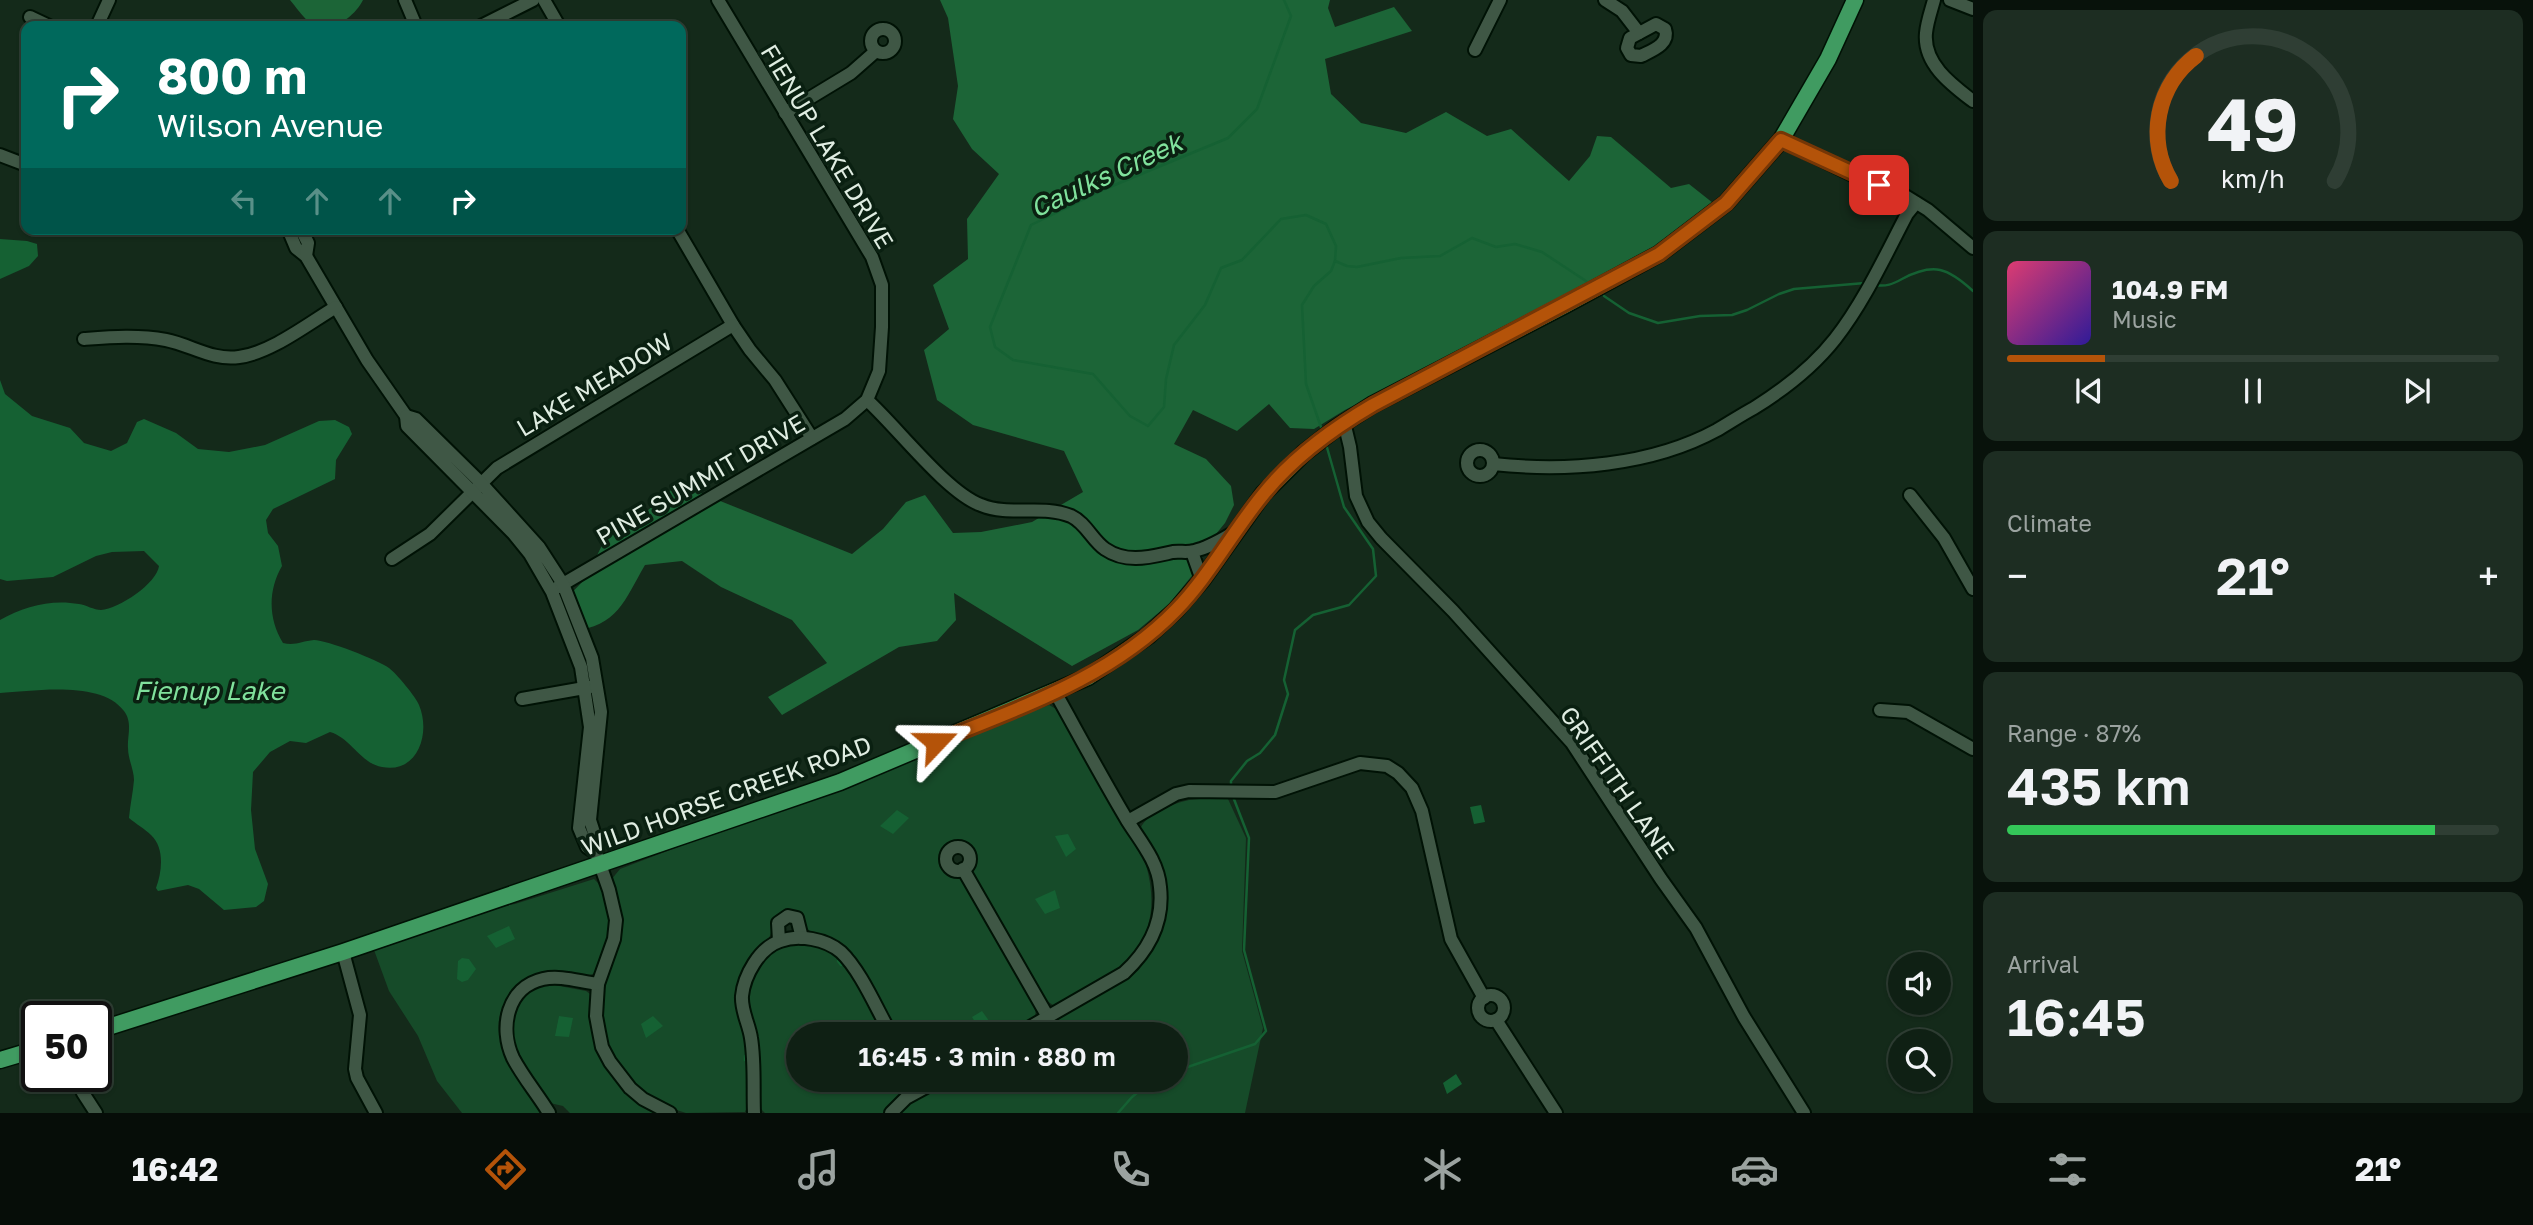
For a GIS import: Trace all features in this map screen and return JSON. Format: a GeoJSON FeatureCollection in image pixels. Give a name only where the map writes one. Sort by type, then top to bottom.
{"type":"FeatureCollection","features":[{"type":"Feature","properties":{"kind":"main road","name":"WILD HORSE CREEK ROAD"},"geometry":{"type":"LineString","coordinates":[[112,1026],[343,952],[598,858],[840,782],[1088,677],[1148,636],[1176,610],[1202,580],[1263,494],[1304,453],[1340,425],[1659,254],[1726,203],[1781,140],[1828,59],[1855,0]]}},
{"type":"Feature","properties":{"kind":"main road"},"geometry":{"type":"LineString","coordinates":[[0,1060],[21,1054]]}},
{"type":"Feature","properties":{"kind":"street"},"geometry":{"type":"LineString","coordinates":[[99,21],[109,0]]}},
{"type":"Feature","properties":{"kind":"street"},"geometry":{"type":"LineString","coordinates":[[405,0],[414,21]]}},
{"type":"Feature","properties":{"kind":"street"},"geometry":{"type":"LineString","coordinates":[[491,21],[533,0]]}},
{"type":"Feature","properties":{"kind":"street"},"geometry":{"type":"LineString","coordinates":[[544,0],[556,21]]}},
{"type":"Feature","properties":{"kind":"street","name":"FIENUP LAKE DRIVE"},"geometry":{"type":"LineString","coordinates":[[718,0],[872,257],[882,285],[882,327],[879,371],[867,400]]}},
{"type":"Feature","properties":{"kind":"street"},"geometry":{"type":"LineString","coordinates":[[1475,50],[1500,0]]}},
{"type":"Feature","properties":{"kind":"street"},"geometry":{"type":"LineString","coordinates":[[1605,0],[1622,11],[1639,33]]}},
{"type":"Feature","properties":{"kind":"street"},"geometry":{"type":"LineString","coordinates":[[1934,0],[1926,33],[1926,44],[1931,57],[1945,77],[1973,101]]}},
{"type":"Feature","properties":{"kind":"street"},"geometry":{"type":"LineString","coordinates":[[1950,0],[1973,9]]}},
{"type":"Feature","properties":{"kind":"street"},"geometry":{"type":"LineString","coordinates":[[30,17],[38,21]]}},
{"type":"Feature","properties":{"kind":"street"},"geometry":{"type":"LineString","coordinates":[[785,113],[851,73],[876,51]]}},
{"type":"Feature","properties":{"kind":"street"},"geometry":{"type":"LineString","coordinates":[[1781,140],[1859,177],[1899,192],[1973,248]]}},
{"type":"Feature","properties":{"kind":"street"},"geometry":{"type":"LineString","coordinates":[[0,155],[21,163]]}},
{"type":"Feature","properties":{"kind":"street"},"geometry":{"type":"LineString","coordinates":[[1493,464],[1553,469],[1616,463],[1675,447],[1715,431],[1777,394],[1816,360],[1834,340],[1864,294],[1907,214],[1916,203]]}},
{"type":"Feature","properties":{"kind":"street"},"geometry":{"type":"LineString","coordinates":[[291,235],[296,248],[306,256],[367,360],[406,416],[416,419],[476,487],[539,547],[592,658],[591,687],[601,712],[590,820],[597,842],[598,858],[609,890],[615,930],[597,984],[596,1016],[602,1047],[610,1062],[630,1088],[643,1099],[670,1113]]}},
{"type":"Feature","properties":{"kind":"street"},"geometry":{"type":"LineString","coordinates":[[304,235],[308,243],[306,256]]}},
{"type":"Feature","properties":{"kind":"street"},"geometry":{"type":"LineString","coordinates":[[680,235],[733,325],[750,351],[775,380],[812,438]]}},
{"type":"Feature","properties":{"kind":"street"},"geometry":{"type":"LineString","coordinates":[[84,339],[133,336],[168,341],[210,355],[238,357],[259,352],[336,307]]}},
{"type":"Feature","properties":{"kind":"street","name":"LAKE MEADOW"},"geometry":{"type":"LineString","coordinates":[[392,559],[430,534],[497,468],[733,325]]}},
{"type":"Feature","properties":{"kind":"street"},"geometry":{"type":"LineString","coordinates":[[867,400],[958,491],[981,505],[1016,512],[1050,510],[1073,517],[1105,549],[1129,558],[1150,559],[1174,552],[1192,552],[1235,532]]}},
{"type":"Feature","properties":{"kind":"street","name":"PINE SUMMIT DRIVE"},"geometry":{"type":"LineString","coordinates":[[557,588],[845,419],[867,400]]}},
{"type":"Feature","properties":{"kind":"street","name":"GRIFFITH LANE"},"geometry":{"type":"LineString","coordinates":[[1340,425],[1350,447],[1356,496],[1368,522],[1453,611],[1572,744],[1696,928],[1744,1017],[1804,1113]]}},
{"type":"Feature","properties":{"kind":"street"},"geometry":{"type":"LineString","coordinates":[[1910,495],[1944,538],[1973,589]]}},
{"type":"Feature","properties":{"kind":"street"},"geometry":{"type":"LineString","coordinates":[[1192,552],[1202,580]]}},
{"type":"Feature","properties":{"kind":"street"},"geometry":{"type":"LineString","coordinates":[[522,699],[591,687]]}},
{"type":"Feature","properties":{"kind":"street"},"geometry":{"type":"LineString","coordinates":[[1039,1022],[1124,973],[1144,953],[1151,940],[1161,888],[1153,861],[1055,692]]}},
{"type":"Feature","properties":{"kind":"street"},"geometry":{"type":"LineString","coordinates":[[1880,709],[1908,712],[1973,749]]}},
{"type":"Feature","properties":{"kind":"street"},"geometry":{"type":"LineString","coordinates":[[1128,821],[1176,794],[1189,791],[1275,792],[1360,763],[1387,766],[1406,779],[1422,811],[1451,939],[1484,998]]}},
{"type":"Feature","properties":{"kind":"street"},"geometry":{"type":"LineString","coordinates":[[963,869],[1048,1017]]}},
{"type":"Feature","properties":{"kind":"street"},"geometry":{"type":"LineString","coordinates":[[779,941],[778,923],[788,916],[797,918],[802,938]]}},
{"type":"Feature","properties":{"kind":"street"},"geometry":{"type":"LineString","coordinates":[[754,1113],[752,1040],[742,995],[753,965],[769,948],[779,941],[802,938],[828,944],[847,959],[884,1022]]}},
{"type":"Feature","properties":{"kind":"street"},"geometry":{"type":"LineString","coordinates":[[343,952],[360,1014],[355,1069],[376,1113]]}},
{"type":"Feature","properties":{"kind":"street"},"geometry":{"type":"LineString","coordinates":[[561,1113],[550,1113],[514,1060],[506,1033],[508,1013],[517,995],[534,982],[553,978],[597,984]]}},
{"type":"Feature","properties":{"kind":"street"},"geometry":{"type":"LineString","coordinates":[[1484,998],[1496,997],[1502,1002],[1503,1010],[1496,1020]]}},
{"type":"Feature","properties":{"kind":"street"},"geometry":{"type":"LineString","coordinates":[[1484,998],[1478,1007],[1480,1015],[1485,1020],[1496,1020]]}},
{"type":"Feature","properties":{"kind":"street"},"geometry":{"type":"LineString","coordinates":[[1496,1020],[1556,1113]]}},
{"type":"Feature","properties":{"kind":"street"},"geometry":{"type":"LineString","coordinates":[[83,1092],[96,1113]]}},
{"type":"Feature","properties":{"kind":"street"},"geometry":{"type":"LineString","coordinates":[[891,1113],[912,1092]]}},
{"type":"Feature","properties":{"kind":"shaded area"},"geometry":{"type":"Polygon","coordinates":[[[290,0],[363,0],[344,21],[308,21],[290,0]]]}},
{"type":"Feature","properties":{"kind":"shaded area"},"geometry":{"type":"Polygon","coordinates":[[[940,0],[1330,0],[1328,8],[1335,27],[1394,7],[1412,31],[1325,59],[1331,94],[1361,123],[1406,133],[1446,112],[1487,136],[1511,129],[1569,181],[1590,156],[1597,136],[1611,137],[1671,188],[1689,184],[1713,203],[1671,237],[1617,271],[1345,410],[1314,429],[1290,428],[1269,404],[1237,431],[1193,410],[1174,444],[1206,459],[1231,486],[1234,505],[1225,523],[1207,545],[1199,567],[1169,604],[1138,630],[1072,666],[954,593],[956,620],[937,641],[899,647],[782,715],[768,697],[827,663],[792,620],[721,587],[682,561],[645,565],[618,610],[600,624],[572,631],[555,610],[586,578],[607,535],[620,520],[646,512],[678,484],[852,554],[883,529],[906,502],[925,495],[953,533],[981,532],[1032,522],[1083,492],[1064,451],[973,425],[937,400],[924,350],[949,329],[933,285],[968,259],[967,219],[999,174],[972,149],[953,119],[958,86],[948,18],[940,0]]]}},
{"type":"Feature","properties":{"kind":"shaded area"},"geometry":{"type":"Polygon","coordinates":[[[1049,705],[1058,710],[1146,865],[1150,880],[1151,910],[1144,937],[1128,961],[1116,973],[1059,1005],[1053,1005],[1044,999],[972,874],[974,859],[969,847],[959,842],[945,848],[941,861],[945,870],[964,880],[1036,1007],[1035,1017],[1030,1022],[890,1022],[855,962],[813,934],[788,911],[781,913],[774,918],[769,938],[748,963],[738,983],[738,1005],[748,1053],[748,1099],[745,1112],[686,1113],[658,1103],[633,1084],[610,1051],[602,1023],[603,981],[616,948],[611,880],[620,869],[1049,705]]]}},
{"type":"Feature","properties":{"kind":"shaded area"},"geometry":{"type":"Polygon","coordinates":[[[1199,799],[1228,799],[1246,838],[1242,951],[1263,1028],[1245,1113],[897,1113],[929,1092],[1188,1092],[1188,1022],[1050,1022],[1126,978],[1163,907],[1140,831],[1142,825],[1168,807],[1199,799]]]}},
{"type":"Feature","properties":{"kind":"shaded area"},"geometry":{"type":"Polygon","coordinates":[[[594,879],[607,900],[609,912],[607,937],[595,973],[583,978],[518,987],[505,1002],[499,1018],[503,1049],[540,1113],[462,1113],[437,1081],[418,1036],[389,991],[374,950],[499,907],[594,879]]]}},
{"type":"Feature","properties":{"kind":"shaded area"},"geometry":{"type":"Polygon","coordinates":[[[801,943],[814,945],[837,957],[847,967],[877,1022],[786,1022],[786,1092],[907,1092],[884,1113],[765,1113],[761,1109],[748,1018],[748,1000],[755,970],[765,958],[780,949],[801,943]]]}},
{"type":"Feature","properties":{"kind":"shaded area"},"geometry":{"type":"Polygon","coordinates":[[[549,984],[590,994],[600,1047],[609,1071],[625,1092],[654,1113],[570,1113],[563,1106],[550,1103],[510,1041],[513,1008],[519,999],[535,988],[549,984]]]}},
{"type":"Feature","properties":{"kind":"water"},"geometry":{"type":"Polygon","coordinates":[[[0,239],[37,244],[38,256],[29,266],[0,279],[0,239]]]}},
{"type":"Feature","properties":{"kind":"water","name":"Fienup Lake"},"geometry":{"type":"Polygon","coordinates":[[[0,380],[5,394],[32,416],[70,428],[84,443],[111,451],[127,443],[137,422],[144,419],[176,433],[198,449],[229,452],[265,445],[319,421],[335,420],[349,427],[352,434],[336,460],[335,479],[273,509],[266,520],[268,533],[278,546],[282,566],[274,585],[272,614],[283,643],[321,641],[352,651],[389,668],[419,705],[422,739],[413,758],[394,767],[374,765],[344,739],[330,732],[306,743],[290,741],[270,752],[253,772],[251,810],[255,849],[268,884],[264,901],[256,907],[224,910],[199,889],[188,885],[158,891],[156,888],[161,860],[159,847],[151,835],[129,818],[134,780],[128,752],[129,725],[124,711],[113,701],[84,691],[0,693],[0,620],[28,607],[48,603],[109,609],[145,587],[157,573],[159,566],[144,551],[112,552],[96,556],[53,577],[7,581],[0,579],[0,380]]]}},
{"type":"Feature","properties":{"kind":"water"},"geometry":{"type":"Polygon","coordinates":[[[1481,805],[1485,822],[1474,824],[1470,807],[1481,805]]]}},
{"type":"Feature","properties":{"kind":"water"},"geometry":{"type":"Polygon","coordinates":[[[897,810],[909,818],[893,834],[880,826],[897,810]]]}},
{"type":"Feature","properties":{"kind":"water"},"geometry":{"type":"Polygon","coordinates":[[[1068,834],[1076,849],[1066,857],[1055,836],[1068,834]]]}},
{"type":"Feature","properties":{"kind":"water"},"geometry":{"type":"Polygon","coordinates":[[[1055,890],[1060,908],[1045,914],[1035,899],[1055,890]]]}},
{"type":"Feature","properties":{"kind":"water"},"geometry":{"type":"Polygon","coordinates":[[[509,926],[515,939],[496,948],[487,936],[509,926]]]}},
{"type":"Feature","properties":{"kind":"water"},"geometry":{"type":"Polygon","coordinates":[[[462,958],[469,959],[476,969],[468,980],[462,982],[457,979],[458,961],[462,958]]]}},
{"type":"Feature","properties":{"kind":"water"},"geometry":{"type":"Polygon","coordinates":[[[982,1011],[990,1022],[975,1022],[972,1017],[982,1011]]]}},
{"type":"Feature","properties":{"kind":"water"},"geometry":{"type":"Polygon","coordinates":[[[559,1016],[573,1018],[569,1037],[555,1036],[559,1016]]]}},
{"type":"Feature","properties":{"kind":"water"},"geometry":{"type":"Polygon","coordinates":[[[653,1016],[663,1026],[646,1038],[641,1024],[653,1016]]]}},
{"type":"Feature","properties":{"kind":"water"},"geometry":{"type":"Polygon","coordinates":[[[1456,1074],[1462,1084],[1447,1094],[1443,1083],[1456,1074]]]}},
{"type":"Feature","properties":{"kind":"waterway","name":"Caulks Creek"},"geometry":{"type":"LineString","coordinates":[[1284,0],[1291,16],[1257,109],[1228,138],[1105,189],[1031,225],[990,327],[995,347],[1013,360],[1093,374],[1130,416],[1148,426],[1164,407],[1166,379],[1174,345],[1205,305],[1221,268],[1242,260],[1281,219],[1306,215],[1326,224],[1336,246],[1331,271],[1314,286],[1302,305],[1306,384],[1322,430]]}},
{"type":"Feature","properties":{"kind":"waterway"},"geometry":{"type":"LineString","coordinates":[[1335,261],[1357,267],[1401,258],[1440,256],[1472,238],[1496,247],[1515,244],[1542,252],[1586,281]]}},
{"type":"Feature","properties":{"kind":"waterway"},"geometry":{"type":"LineString","coordinates":[[1875,285],[1889,285],[1923,270],[1932,269],[1956,277],[1973,291]]}},
{"type":"Feature","properties":{"kind":"waterway"},"geometry":{"type":"LineString","coordinates":[[1604,296],[1629,313],[1658,323],[1700,316],[1732,315],[1794,289],[1865,283]]}},
{"type":"Feature","properties":{"kind":"waterway","name":"Caulks Creek"},"geometry":{"type":"LineString","coordinates":[[1231,787],[1231,781],[1247,761],[1260,753],[1275,735],[1288,694],[1284,680],[1295,630],[1313,615],[1349,605],[1376,576],[1373,549],[1344,507],[1326,444]]}},
{"type":"Feature","properties":{"kind":"waterway","name":"Caulks Creek"},"geometry":{"type":"LineString","coordinates":[[1188,1067],[1255,1044],[1266,1031],[1244,950],[1249,838],[1232,794]]}},
{"type":"Feature","properties":{"kind":"waterway"},"geometry":{"type":"LineString","coordinates":[[849,954],[852,954],[854,956],[852,958],[849,954]]}},
{"type":"Feature","properties":{"kind":"waterway"},"geometry":{"type":"LineString","coordinates":[[840,959],[843,963],[841,965],[838,961],[840,959]]}},
{"type":"Feature","properties":{"kind":"waterway"},"geometry":{"type":"LineString","coordinates":[[748,1055],[748,1059],[745,1060],[745,1056],[748,1055]]}},
{"type":"Feature","properties":{"kind":"waterway"},"geometry":{"type":"LineString","coordinates":[[903,1092],[905,1094],[901,1097],[899,1094],[903,1092]]}},
{"type":"Feature","properties":{"kind":"waterway","name":"Caulks Creek"},"geometry":{"type":"LineString","coordinates":[[1118,1113],[1138,1092]]}},
{"type":"Feature","properties":{"kind":"route"},"geometry":{"type":"LineString","coordinates":[[936,742],[1088,677],[1119,658],[1176,610],[1202,580],[1263,494],[1304,453],[1344,422],[1373,405],[1659,254],[1726,203],[1781,140],[1879,185]]}}]}
